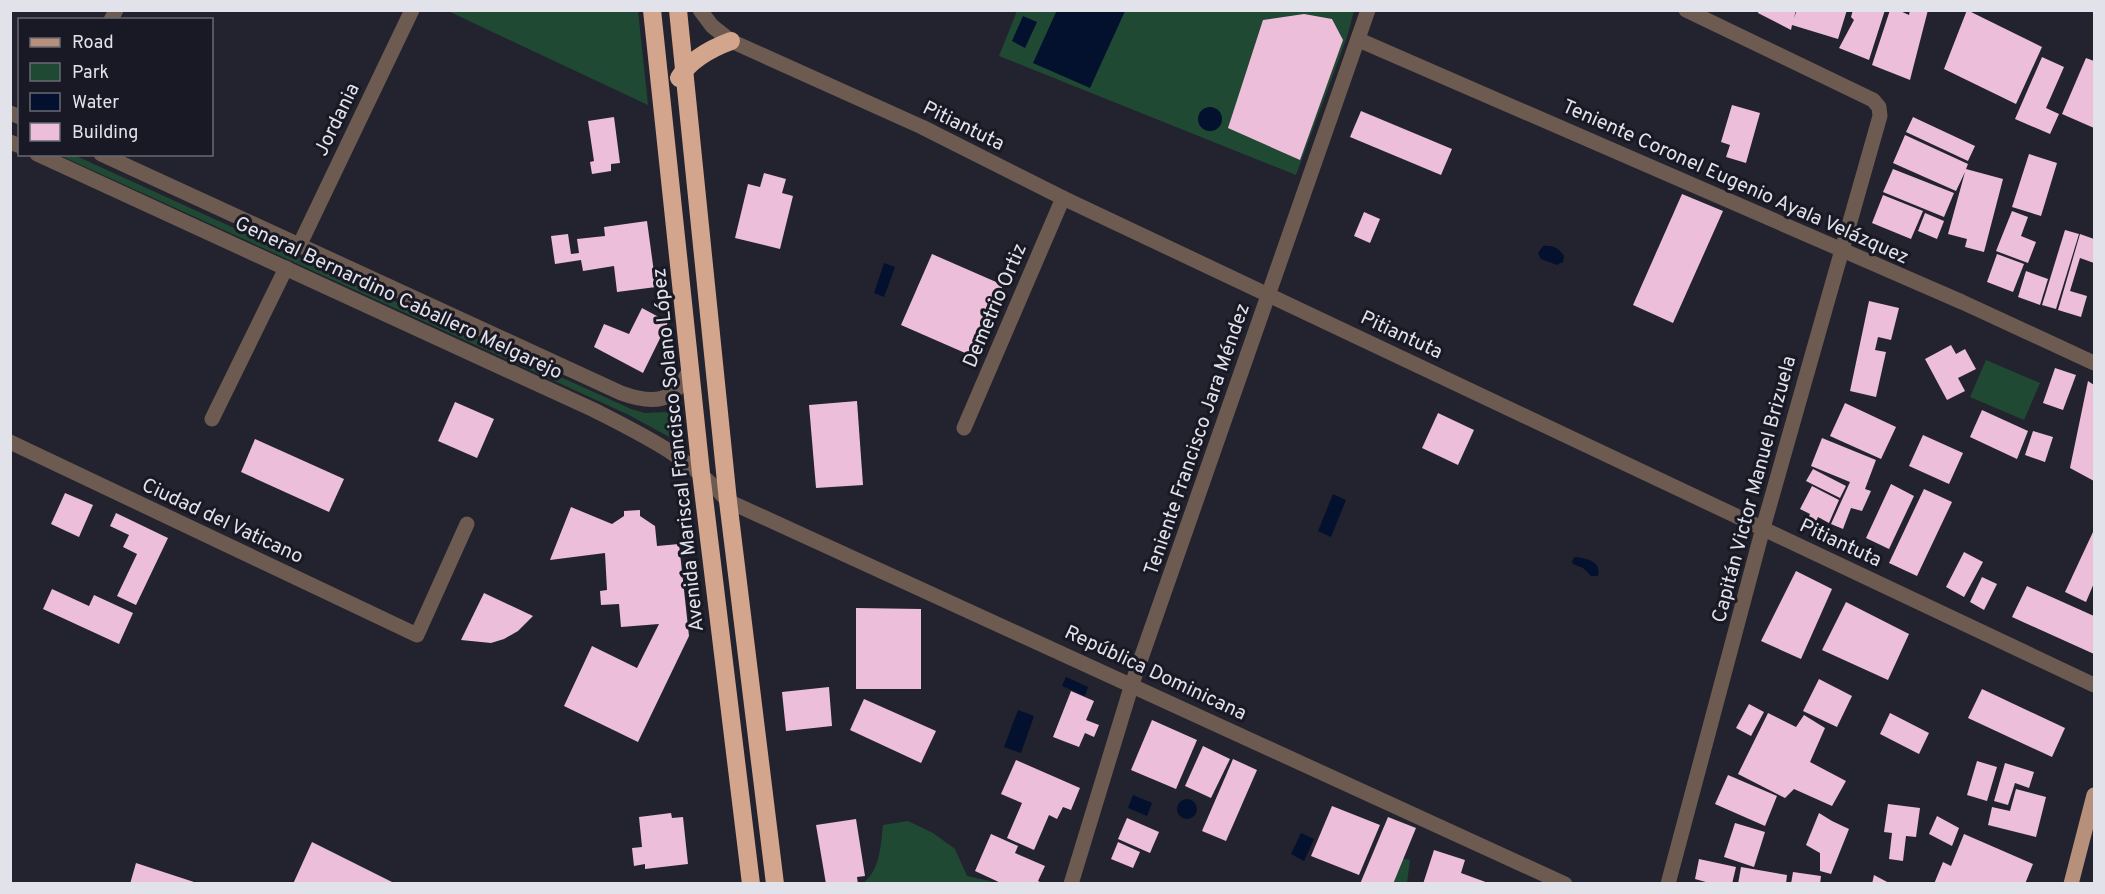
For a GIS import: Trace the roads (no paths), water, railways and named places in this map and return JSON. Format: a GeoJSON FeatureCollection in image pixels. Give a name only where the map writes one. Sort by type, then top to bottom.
{"type":"FeatureCollection","features":[{"type":"Feature","properties":{"kind":"highway","name":"Avenida Mariscal Francisco Solano López"},"geometry":{"type":"LineString","coordinates":[[652,10],[701,472],[751,884]]}},
{"type":"Feature","properties":{"kind":"highway"},"geometry":{"type":"LineString","coordinates":[[678,10],[728,501],[775,884]]}},
{"type":"Feature","properties":{"kind":"highway"},"geometry":{"type":"LineString","coordinates":[[662,106],[684,70],[702,56],[731,41]]}},
{"type":"Feature","properties":{"kind":"main road"},"geometry":{"type":"LineString","coordinates":[[2071,884],[2094,795]]}},
{"type":"Feature","properties":{"kind":"street","name":"Jordania"},"geometry":{"type":"LineString","coordinates":[[299,246],[412,10]]}},
{"type":"Feature","properties":{"kind":"street","name":"Pitiantuta"},"geometry":{"type":"LineString","coordinates":[[700,10],[712,26],[731,41],[922,127],[1063,198],[2094,685]]}},
{"type":"Feature","properties":{"kind":"street","name":"Teniente Francisco Jara Méndez"},"geometry":{"type":"LineString","coordinates":[[1071,884],[1132,684],[1368,10]]}},
{"type":"Feature","properties":{"kind":"street","name":"Capitán Victor Manuel Brizuela"},"geometry":{"type":"LineString","coordinates":[[1668,884],[1763,528],[1880,116],[1879,107],[1873,100],[1686,10]]}},
{"type":"Feature","properties":{"kind":"street","name":"Teniente Coronel Eugenio Ayala Velázquez"},"geometry":{"type":"LineString","coordinates":[[1359,40],[1962,302],[2094,363]]}},
{"type":"Feature","properties":{"kind":"street","name":"General Bernardino Caballero Melgarejo"},"geometry":{"type":"LineString","coordinates":[[44,156],[482,360],[531,380],[652,439],[701,472],[728,501]]}},
{"type":"Feature","properties":{"kind":"street","name":"General Bernardino Caballero Melgarejo"},"geometry":{"type":"LineString","coordinates":[[105,156],[637,399],[653,401],[671,395],[682,385],[690,369]]}},
{"type":"Feature","properties":{"kind":"street","name":"Demetrio Ortiz"},"geometry":{"type":"LineString","coordinates":[[964,428],[1063,198]]}},
{"type":"Feature","properties":{"kind":"street"},"geometry":{"type":"LineString","coordinates":[[212,419],[286,268]]}},
{"type":"Feature","properties":{"kind":"street"},"geometry":{"type":"LineString","coordinates":[[482,360],[493,335]]}},
{"type":"Feature","properties":{"kind":"street","name":"Ciudad del Vaticano"},"geometry":{"type":"LineString","coordinates":[[10,442],[417,635],[466,524]]}},
{"type":"Feature","properties":{"kind":"street","name":"República Dominicana"},"geometry":{"type":"LineString","coordinates":[[728,501],[1565,884]]}},
{"type":"Feature","properties":{"kind":"water"},"geometry":{"type":"Polygon","coordinates":[[[1057,10],[1125,11],[1090,88],[1033,63],[1057,10]]]}},
{"type":"Feature","properties":{"kind":"water"},"geometry":{"type":"Polygon","coordinates":[[[1023,16],[1037,22],[1025,48],[1012,41],[1023,16]]]}},
{"type":"Feature","properties":{"kind":"water"},"geometry":{"type":"Polygon","coordinates":[[[1210,107],[1218,111],[1222,119],[1218,127],[1210,131],[1202,127],[1198,119],[1202,111],[1210,107]]]}},
{"type":"Feature","properties":{"kind":"water"},"geometry":{"type":"Polygon","coordinates":[[[1543,246],[1558,249],[1564,256],[1563,262],[1557,265],[1541,259],[1538,253],[1543,246]]]}},
{"type":"Feature","properties":{"kind":"water"},"geometry":{"type":"Polygon","coordinates":[[[884,263],[895,267],[884,297],[874,293],[884,263]]]}},
{"type":"Feature","properties":{"kind":"water"},"geometry":{"type":"Polygon","coordinates":[[[1333,494],[1346,500],[1331,537],[1318,531],[1333,494]]]}},
{"type":"Feature","properties":{"kind":"water"},"geometry":{"type":"Polygon","coordinates":[[[1575,557],[1596,564],[1599,571],[1598,576],[1591,576],[1583,568],[1573,564],[1575,557]]]}},
{"type":"Feature","properties":{"kind":"water"},"geometry":{"type":"Polygon","coordinates":[[[1066,677],[1088,687],[1085,696],[1062,686],[1066,677]]]}},
{"type":"Feature","properties":{"kind":"water"},"geometry":{"type":"Polygon","coordinates":[[[1018,710],[1034,716],[1021,753],[1004,747],[1018,710]]]}},
{"type":"Feature","properties":{"kind":"water"},"geometry":{"type":"Polygon","coordinates":[[[1133,795],[1152,803],[1147,816],[1128,808],[1133,795]]]}},
{"type":"Feature","properties":{"kind":"water"},"geometry":{"type":"Polygon","coordinates":[[[1183,799],[1191,799],[1197,805],[1197,813],[1191,819],[1183,819],[1177,813],[1177,805],[1183,799]]]}},
{"type":"Feature","properties":{"kind":"water"},"geometry":{"type":"Polygon","coordinates":[[[1301,833],[1314,839],[1304,861],[1291,854],[1301,833]]]}}]}
